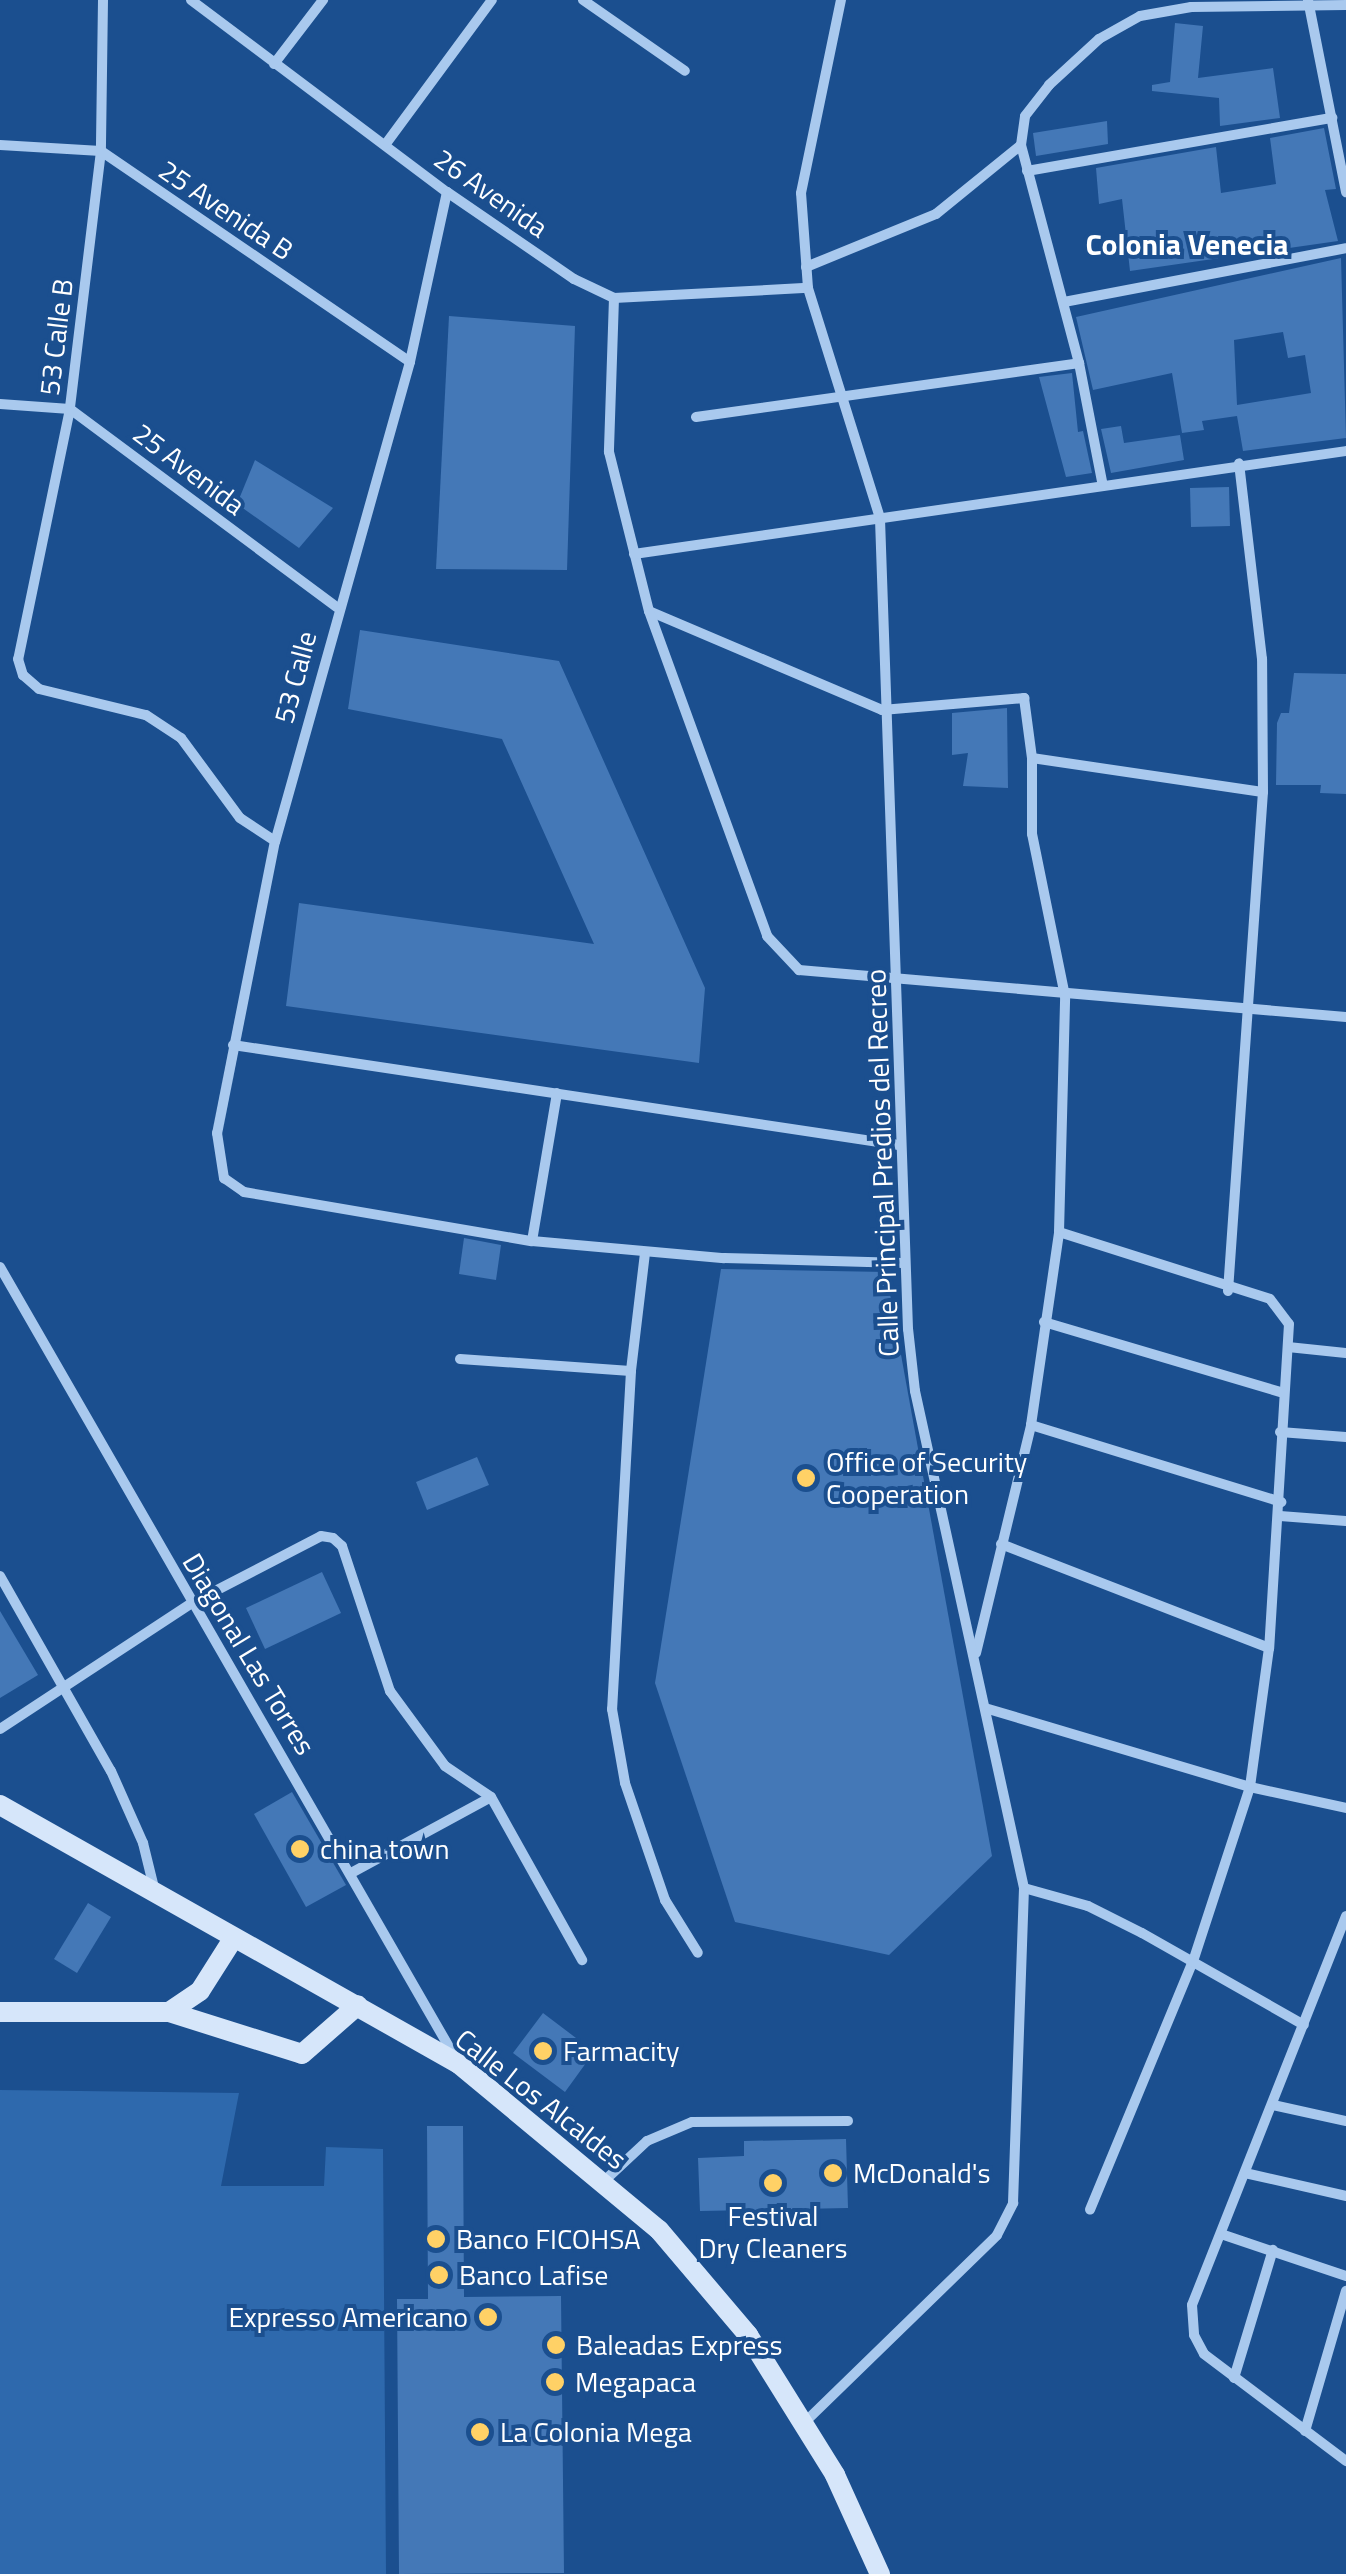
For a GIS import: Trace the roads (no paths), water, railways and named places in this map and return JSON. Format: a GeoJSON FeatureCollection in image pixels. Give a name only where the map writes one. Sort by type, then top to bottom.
{"type":"FeatureCollection","features":[{"type":"Feature","properties":{"kind":"main road","name":"Calle Los Alcaldes"},"geometry":{"type":"LineString","coordinates":[[0,1805],[459,2064],[659,2230],[734,2312],[804,2423],[880,2574]]}},
{"type":"Feature","properties":{"kind":"main road"},"geometry":{"type":"LineString","coordinates":[[169,2012],[200,1991],[233,1939]]}},
{"type":"Feature","properties":{"kind":"main road"},"geometry":{"type":"LineString","coordinates":[[0,2012],[169,2012],[302,2054],[319,2046],[358,2005]]}},
{"type":"Feature","properties":{"kind":"main road","name":"Calle Los Alcaldes"},"geometry":{"type":"LineString","coordinates":[[865,2544],[867,2574]]}},
{"type":"Feature","properties":{"kind":"street","name":"53 Calle B"},"geometry":{"type":"LineString","coordinates":[[103,0],[100,151],[70,409],[18,660],[23,675],[39,689],[146,715],[182,738],[240,818],[275,841]]}},
{"type":"Feature","properties":{"kind":"street","name":"26 Avenida"},"geometry":{"type":"LineString","coordinates":[[191,0],[447,192],[614,298]]}},
{"type":"Feature","properties":{"kind":"street"},"geometry":{"type":"LineString","coordinates":[[274,64],[323,0]]}},
{"type":"Feature","properties":{"kind":"street"},"geometry":{"type":"LineString","coordinates":[[385,145],[492,0]]}},
{"type":"Feature","properties":{"kind":"street"},"geometry":{"type":"LineString","coordinates":[[583,0],[684,71]]}},
{"type":"Feature","properties":{"kind":"street","name":"Calle Principal Predios del Recreo"},"geometry":{"type":"LineString","coordinates":[[804,2423],[997,2235],[1013,2203],[1024,1888],[916,1391],[902,1263],[896,979],[882,710],[880,518],[808,288],[800,193],[841,0]]}},
{"type":"Feature","properties":{"kind":"street"},"geometry":{"type":"LineString","coordinates":[[1103,486],[1079,363],[1021,145],[1025,116],[1049,85],[1099,39],[1140,16],[1308,2],[1346,5]]}},
{"type":"Feature","properties":{"kind":"street"},"geometry":{"type":"LineString","coordinates":[[1308,2],[1346,192]]}},
{"type":"Feature","properties":{"kind":"street"},"geometry":{"type":"LineString","coordinates":[[1027,171],[1332,118]]}},
{"type":"Feature","properties":{"kind":"street"},"geometry":{"type":"LineString","coordinates":[[0,145],[100,151]]}},
{"type":"Feature","properties":{"kind":"street"},"geometry":{"type":"LineString","coordinates":[[806,268],[912,228],[1021,145]]}},
{"type":"Feature","properties":{"kind":"street","name":"25 Avenida B"},"geometry":{"type":"LineString","coordinates":[[100,151],[410,362]]}},
{"type":"Feature","properties":{"kind":"street","name":"53 Calle"},"geometry":{"type":"LineString","coordinates":[[447,192],[410,362],[337,607],[275,841],[217,1132],[224,1178],[244,1192],[532,1240]]}},
{"type":"Feature","properties":{"kind":"street"},"geometry":{"type":"LineString","coordinates":[[1064,302],[1346,248]]}},
{"type":"Feature","properties":{"kind":"street"},"geometry":{"type":"LineString","coordinates":[[808,288],[614,298],[609,452],[634,554],[649,611],[778,954],[799,970],[1065,996],[1346,1017]]}},
{"type":"Feature","properties":{"kind":"street"},"geometry":{"type":"LineString","coordinates":[[696,416],[1079,363]]}},
{"type":"Feature","properties":{"kind":"street"},"geometry":{"type":"LineString","coordinates":[[0,404],[70,409]]}},
{"type":"Feature","properties":{"kind":"street","name":"25 Avenida"},"geometry":{"type":"LineString","coordinates":[[70,409],[337,607]]}},
{"type":"Feature","properties":{"kind":"street"},"geometry":{"type":"LineString","coordinates":[[634,554],[1239,463],[1346,451]]}},
{"type":"Feature","properties":{"kind":"street"},"geometry":{"type":"LineString","coordinates":[[1228,1291],[1244,1008],[1263,792],[1262,659],[1239,463]]}},
{"type":"Feature","properties":{"kind":"street"},"geometry":{"type":"LineString","coordinates":[[649,611],[882,710],[1024,698],[1032,758],[1032,834],[1065,996],[1059,1232],[1031,1425],[974,1658]]}},
{"type":"Feature","properties":{"kind":"street"},"geometry":{"type":"LineString","coordinates":[[1032,758],[1263,792]]}},
{"type":"Feature","properties":{"kind":"street"},"geometry":{"type":"LineString","coordinates":[[233,1045],[900,1145]]}},
{"type":"Feature","properties":{"kind":"street"},"geometry":{"type":"LineString","coordinates":[[558,1093],[532,1240],[646,1253],[902,1263]]}},
{"type":"Feature","properties":{"kind":"street"},"geometry":{"type":"LineString","coordinates":[[1059,1232],[1228,1291],[1270,1299],[1284,1310],[1288,1347],[1280,1392],[1281,1502],[1269,1648],[1250,1787],[1194,1961],[1090,2210]]}},
{"type":"Feature","properties":{"kind":"street"},"geometry":{"type":"LineString","coordinates":[[646,1253],[631,1372],[612,1709],[624,1784],[664,1900],[698,1953]]}},
{"type":"Feature","properties":{"kind":"street","name":"Diagonal Las Torres"},"geometry":{"type":"LineString","coordinates":[[0,1267],[192,1603],[354,1872],[459,2064]]}},
{"type":"Feature","properties":{"kind":"street"},"geometry":{"type":"LineString","coordinates":[[1044,1322],[1280,1392]]}},
{"type":"Feature","properties":{"kind":"street"},"geometry":{"type":"LineString","coordinates":[[1288,1347],[1346,1352]]}},
{"type":"Feature","properties":{"kind":"street"},"geometry":{"type":"LineString","coordinates":[[460,1358],[631,1372]]}},
{"type":"Feature","properties":{"kind":"street"},"geometry":{"type":"LineString","coordinates":[[1031,1425],[1281,1502]]}},
{"type":"Feature","properties":{"kind":"street"},"geometry":{"type":"LineString","coordinates":[[1280,1432],[1346,1437]]}},
{"type":"Feature","properties":{"kind":"street"},"geometry":{"type":"LineString","coordinates":[[1280,1516],[1346,1521]]}},
{"type":"Feature","properties":{"kind":"street"},"geometry":{"type":"LineString","coordinates":[[0,1729],[192,1603],[321,1536],[342,1546],[390,1691],[422,1741],[491,1797],[582,1960]]}},
{"type":"Feature","properties":{"kind":"street"},"geometry":{"type":"LineString","coordinates":[[1002,1544],[1269,1648]]}},
{"type":"Feature","properties":{"kind":"street"},"geometry":{"type":"LineString","coordinates":[[0,1576],[66,1685],[143,1843],[155,1894]]}},
{"type":"Feature","properties":{"kind":"street"},"geometry":{"type":"LineString","coordinates":[[985,1708],[1250,1787],[1346,1808]]}},
{"type":"Feature","properties":{"kind":"street"},"geometry":{"type":"LineString","coordinates":[[354,1872],[491,1797]]}},
{"type":"Feature","properties":{"kind":"street"},"geometry":{"type":"LineString","coordinates":[[1024,1888],[1088,1906],[1304,2025]]}},
{"type":"Feature","properties":{"kind":"street"},"geometry":{"type":"LineString","coordinates":[[1346,1916],[1192,2306],[1194,2335],[1204,2354],[1346,2461]]}},
{"type":"Feature","properties":{"kind":"street"},"geometry":{"type":"LineString","coordinates":[[1273,2104],[1346,2121]]}},
{"type":"Feature","properties":{"kind":"street"},"geometry":{"type":"LineString","coordinates":[[603,2182],[648,2141],[692,2122],[848,2121]]}},
{"type":"Feature","properties":{"kind":"street"},"geometry":{"type":"LineString","coordinates":[[1245,2173],[1346,2196]]}},
{"type":"Feature","properties":{"kind":"street"},"geometry":{"type":"LineString","coordinates":[[1221,2234],[1346,2276]]}},
{"type":"Feature","properties":{"kind":"street"},"geometry":{"type":"LineString","coordinates":[[1234,2378],[1273,2250]]}},
{"type":"Feature","properties":{"kind":"street"},"geometry":{"type":"LineString","coordinates":[[1305,2431],[1346,2291]]}},
{"type":"Feature","properties":{"kind":"place","name":"Office of Security Cooperation"},"geometry":{"type":"Point","coordinates":[806,1478]}},
{"type":"Feature","properties":{"kind":"place","name":"china town"},"geometry":{"type":"Point","coordinates":[300,1849]}},
{"type":"Feature","properties":{"kind":"place","name":"Farmacity"},"geometry":{"type":"Point","coordinates":[543,2051]}},
{"type":"Feature","properties":{"kind":"place","name":"McDonald's"},"geometry":{"type":"Point","coordinates":[833,2173]}},
{"type":"Feature","properties":{"kind":"place","name":"Festival Dry Cleaners"},"geometry":{"type":"Point","coordinates":[773,2183]}},
{"type":"Feature","properties":{"kind":"place","name":"Banco FICOHSA"},"geometry":{"type":"Point","coordinates":[436,2239]}},
{"type":"Feature","properties":{"kind":"place","name":"Banco Lafise"},"geometry":{"type":"Point","coordinates":[439,2275]}},
{"type":"Feature","properties":{"kind":"place","name":"Expresso Americano"},"geometry":{"type":"Point","coordinates":[488,2317]}},
{"type":"Feature","properties":{"kind":"place","name":"Baleadas Express"},"geometry":{"type":"Point","coordinates":[556,2345]}},
{"type":"Feature","properties":{"kind":"place","name":"Megapaca"},"geometry":{"type":"Point","coordinates":[555,2382]}},
{"type":"Feature","properties":{"kind":"place","name":"La Colonia Mega"},"geometry":{"type":"Point","coordinates":[480,2432]}},
{"type":"Feature","properties":{"kind":"district","name":"Colonia Venecia"},"geometry":{"type":"Point","coordinates":[1187,244]}}]}
